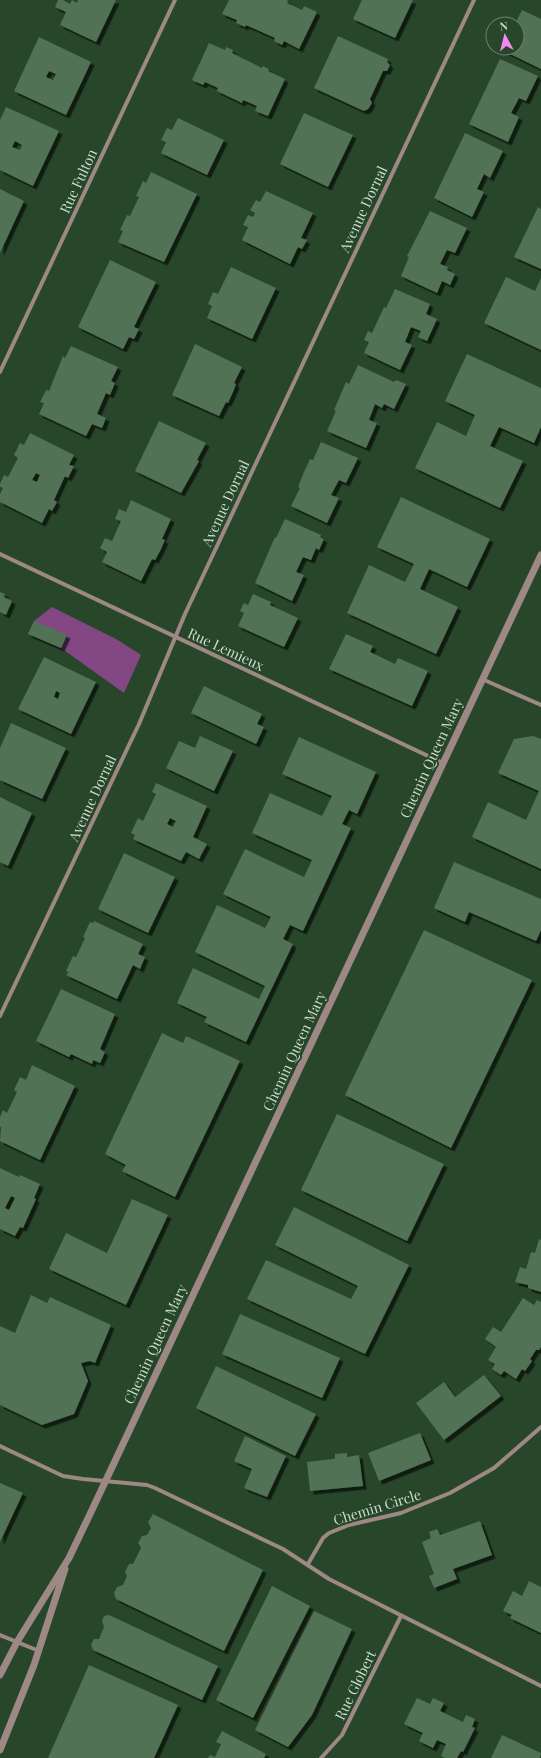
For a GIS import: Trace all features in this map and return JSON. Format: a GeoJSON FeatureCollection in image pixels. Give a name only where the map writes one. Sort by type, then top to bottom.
{"type":"FeatureCollection","features":[{"type":"Feature","properties":{"kind":"street","name":"Rue Fulton"},"geometry":{"type":"LineString","coordinates":[[0,372],[175,0]]}},
{"type":"Feature","properties":{"kind":"street","name":"Avenue Dornal"},"geometry":{"type":"LineString","coordinates":[[0,1016],[139,724],[188,607],[474,0]]}},
{"type":"Feature","properties":{"kind":"street","name":"Rue Lemieux"},"geometry":{"type":"LineString","coordinates":[[0,554],[443,763]]}},
{"type":"Feature","properties":{"kind":"street","name":"Chemin Queen Mary"},"geometry":{"type":"LineString","coordinates":[[0,1675],[17,1642],[68,1558],[106,1481],[541,555]]}},
{"type":"Feature","properties":{"kind":"street"},"geometry":{"type":"LineString","coordinates":[[482,679],[541,705]]}},
{"type":"Feature","properties":{"kind":"street","name":"Chemin Circle"},"geometry":{"type":"LineString","coordinates":[[308,1564],[323,1538],[329,1533],[349,1525],[401,1513],[450,1493],[494,1468],[541,1427]]}},
{"type":"Feature","properties":{"kind":"street"},"geometry":{"type":"LineString","coordinates":[[0,1446],[63,1476],[147,1485],[155,1488],[283,1549],[329,1579],[541,1686]]}},
{"type":"Feature","properties":{"kind":"street","name":"Chemin Queen Mary"},"geometry":{"type":"LineString","coordinates":[[0,1750],[39,1651],[68,1558]]}},
{"type":"Feature","properties":{"kind":"street","name":"Rue Globert"},"geometry":{"type":"LineString","coordinates":[[321,1758],[342,1735],[401,1616]]}},
{"type":"Feature","properties":{"kind":"street"},"geometry":{"type":"LineString","coordinates":[[0,1635],[39,1651]]}},
{"type":"Feature","properties":{"kind":"shaded area"},"geometry":{"type":"Polygon","coordinates":[[[52,607],[116,639],[141,655],[124,693],[61,648],[28,634],[34,621],[52,607]]]}},
{"type":"Feature","properties":{"kind":"building"},"geometry":{"type":"Polygon","coordinates":[[[58,0],[63,0],[70,4],[72,0],[77,3],[78,0],[116,0],[96,42],[60,25],[66,12],[55,7],[58,0]]]}},
{"type":"Feature","properties":{"kind":"building"},"geometry":{"type":"Polygon","coordinates":[[[229,0],[287,0],[287,3],[302,10],[304,6],[317,12],[299,49],[284,41],[282,45],[274,41],[275,38],[246,25],[245,27],[236,23],[237,20],[222,14],[229,0]]]}},
{"type":"Feature","properties":{"kind":"building"},"geometry":{"type":"Polygon","coordinates":[[[362,0],[413,0],[395,38],[353,19],[362,0]]]}},
{"type":"Feature","properties":{"kind":"building"},"geometry":{"type":"Polygon","coordinates":[[[522,10],[541,19],[541,69],[514,56],[525,56],[525,16],[519,16],[522,10]]]}},
{"type":"Feature","properties":{"kind":"building"},"geometry":{"type":"Polygon","coordinates":[[[338,36],[388,59],[387,62],[390,65],[387,71],[383,71],[370,99],[372,103],[368,109],[364,111],[314,88],[338,36]]]}},
{"type":"Feature","properties":{"kind":"building"},"geometry":{"type":"Polygon","coordinates":[[[39,37],[91,62],[66,115],[14,91],[39,37]],[[49,71],[46,77],[53,80],[56,74],[49,71]]]}},
{"type":"Feature","properties":{"kind":"building"},"geometry":{"type":"Polygon","coordinates":[[[209,43],[225,50],[226,47],[233,50],[232,53],[262,68],[263,66],[269,69],[268,71],[285,79],[268,116],[255,111],[257,106],[243,100],[242,103],[217,91],[218,88],[205,82],[203,85],[192,80],[209,43]]]}},
{"type":"Feature","properties":{"kind":"building"},"geometry":{"type":"Polygon","coordinates":[[[500,59],[538,76],[526,101],[519,98],[511,113],[519,117],[508,142],[469,124],[500,59]]]}},
{"type":"Feature","properties":{"kind":"building"},"geometry":{"type":"Polygon","coordinates":[[[6,107],[59,131],[33,186],[0,170],[0,120],[6,107]],[[15,141],[12,147],[20,150],[22,145],[15,141]]]}},
{"type":"Feature","properties":{"kind":"building"},"geometry":{"type":"Polygon","coordinates":[[[304,113],[353,135],[328,187],[280,164],[304,113]]]}},
{"type":"Feature","properties":{"kind":"building"},"geometry":{"type":"Polygon","coordinates":[[[178,118],[224,140],[207,175],[161,153],[166,142],[161,140],[167,128],[172,130],[178,118]]]}},
{"type":"Feature","properties":{"kind":"building"},"geometry":{"type":"Polygon","coordinates":[[[465,133],[503,151],[490,178],[484,174],[477,189],[484,192],[472,217],[434,198],[465,133]]]}},
{"type":"Feature","properties":{"kind":"building"},"geometry":{"type":"Polygon","coordinates":[[[151,172],[197,194],[164,262],[118,242],[123,231],[120,230],[127,215],[130,216],[139,197],[136,196],[143,181],[146,183],[151,172]]]}},
{"type":"Feature","properties":{"kind":"building"},"geometry":{"type":"Polygon","coordinates":[[[0,189],[24,201],[0,253],[0,189]]]}},
{"type":"Feature","properties":{"kind":"building"},"geometry":{"type":"Polygon","coordinates":[[[266,191],[313,213],[301,238],[307,240],[302,249],[298,247],[290,264],[242,240],[248,227],[243,225],[248,215],[253,217],[255,213],[250,210],[256,200],[260,202],[266,191]]]}},
{"type":"Feature","properties":{"kind":"building"},"geometry":{"type":"Polygon","coordinates":[[[538,207],[541,209],[541,269],[514,257],[538,207]]]}},
{"type":"Feature","properties":{"kind":"building"},"geometry":{"type":"Polygon","coordinates":[[[430,211],[467,228],[455,253],[447,250],[440,264],[448,267],[447,270],[455,274],[450,285],[442,281],[437,293],[401,276],[409,257],[407,256],[430,211]]]}},
{"type":"Feature","properties":{"kind":"building"},"geometry":{"type":"Polygon","coordinates":[[[110,260],[156,282],[134,327],[139,329],[134,339],[129,337],[123,349],[78,327],[110,260]]]}},
{"type":"Feature","properties":{"kind":"building"},"geometry":{"type":"Polygon","coordinates":[[[231,267],[276,288],[252,339],[207,318],[212,306],[208,304],[213,292],[218,294],[231,267]]]}},
{"type":"Feature","properties":{"kind":"building"},"geometry":{"type":"Polygon","coordinates":[[[506,277],[535,291],[541,278],[541,350],[484,323],[506,277]]]}},
{"type":"Feature","properties":{"kind":"building"},"geometry":{"type":"Polygon","coordinates":[[[395,289],[430,304],[426,314],[437,319],[427,341],[418,337],[421,331],[411,327],[405,342],[412,345],[400,370],[364,353],[369,342],[364,340],[368,331],[372,333],[384,307],[386,308],[395,289]]]}},
{"type":"Feature","properties":{"kind":"building"},"geometry":{"type":"Polygon","coordinates":[[[195,344],[242,367],[234,383],[236,384],[228,403],[226,402],[219,416],[172,395],[195,344]]]}},
{"type":"Feature","properties":{"kind":"building"},"geometry":{"type":"Polygon","coordinates":[[[71,346],[118,367],[111,381],[115,383],[110,395],[106,393],[97,414],[106,418],[102,428],[92,424],[86,436],[39,414],[44,403],[40,402],[46,390],[49,391],[63,356],[65,358],[71,346]]]}},
{"type":"Feature","properties":{"kind":"building"},"geometry":{"type":"Polygon","coordinates":[[[467,354],[541,388],[541,427],[534,443],[499,427],[490,446],[523,461],[500,508],[415,468],[437,422],[466,436],[475,415],[445,401],[467,354]]]}},
{"type":"Feature","properties":{"kind":"building"},"geometry":{"type":"Polygon","coordinates":[[[358,365],[394,382],[396,380],[406,384],[394,409],[384,404],[382,408],[375,404],[369,420],[377,423],[366,448],[327,431],[346,382],[349,384],[358,365]]]}},
{"type":"Feature","properties":{"kind":"building"},"geometry":{"type":"Polygon","coordinates":[[[159,421],[206,443],[197,460],[199,461],[181,493],[135,471],[159,421]]]}},
{"type":"Feature","properties":{"kind":"building"},"geometry":{"type":"Polygon","coordinates":[[[30,433],[74,455],[69,465],[74,466],[68,478],[65,476],[54,500],[57,502],[52,511],[49,509],[42,523],[0,502],[0,494],[3,488],[0,487],[0,484],[4,475],[8,477],[18,458],[14,455],[20,443],[24,445],[30,433]],[[36,473],[32,480],[37,482],[40,475],[36,473]]]}},
{"type":"Feature","properties":{"kind":"building"},"geometry":{"type":"Polygon","coordinates":[[[321,442],[358,458],[346,483],[339,480],[331,495],[339,498],[327,523],[291,506],[300,488],[298,487],[310,459],[313,460],[321,442]]]}},
{"type":"Feature","properties":{"kind":"building"},"geometry":{"type":"Polygon","coordinates":[[[401,497],[490,539],[467,587],[429,569],[420,589],[458,607],[436,654],[347,613],[369,565],[405,582],[414,564],[377,547],[401,497]]]}},
{"type":"Feature","properties":{"kind":"building"},"geometry":{"type":"Polygon","coordinates":[[[131,500],[171,519],[162,539],[165,540],[160,551],[155,560],[152,559],[141,581],[102,562],[107,552],[100,548],[105,538],[112,541],[121,521],[115,519],[119,509],[126,512],[131,500]]]}},
{"type":"Feature","properties":{"kind":"building"},"geometry":{"type":"Polygon","coordinates":[[[285,519],[321,535],[320,537],[324,539],[319,550],[316,548],[311,560],[303,557],[296,572],[304,575],[292,601],[255,583],[275,537],[276,538],[285,519]]]}},
{"type":"Feature","properties":{"kind":"building"},"geometry":{"type":"Polygon","coordinates":[[[0,592],[5,594],[4,597],[12,601],[6,615],[0,612],[0,592]]]}},
{"type":"Feature","properties":{"kind":"building"},"geometry":{"type":"Polygon","coordinates":[[[253,594],[271,602],[270,605],[298,618],[284,647],[238,626],[244,613],[240,611],[244,603],[248,605],[253,594]]]}},
{"type":"Feature","properties":{"kind":"building"},"geometry":{"type":"Polygon","coordinates":[[[34,621],[67,635],[61,648],[28,634],[34,621]]]}},
{"type":"Feature","properties":{"kind":"building"},"geometry":{"type":"Polygon","coordinates":[[[346,634],[373,646],[370,652],[395,664],[398,658],[428,671],[412,706],[329,669],[346,634]]]}},
{"type":"Feature","properties":{"kind":"building"},"geometry":{"type":"Polygon","coordinates":[[[44,657],[96,682],[71,734],[18,709],[44,657]],[[56,691],[54,697],[58,699],[60,693],[56,691]]]}},
{"type":"Feature","properties":{"kind":"building"},"geometry":{"type":"Polygon","coordinates":[[[204,686],[262,714],[257,724],[264,727],[256,744],[191,713],[204,686]]]}},
{"type":"Feature","properties":{"kind":"building"},"geometry":{"type":"Polygon","coordinates":[[[11,723],[66,748],[42,799],[0,780],[0,748],[11,723]]]}},
{"type":"Feature","properties":{"kind":"building"},"geometry":{"type":"Polygon","coordinates":[[[200,736],[233,751],[214,791],[166,768],[179,741],[195,748],[200,736]]]}},
{"type":"Feature","properties":{"kind":"building"},"geometry":{"type":"Polygon","coordinates":[[[533,736],[541,739],[541,869],[472,837],[488,802],[526,820],[539,791],[498,773],[514,739],[533,736]]]}},
{"type":"Feature","properties":{"kind":"building"},"geometry":{"type":"Polygon","coordinates":[[[299,737],[376,772],[357,814],[349,810],[342,824],[351,828],[303,931],[290,925],[283,939],[293,944],[246,1042],[204,1022],[207,1017],[177,1003],[193,968],[259,999],[265,986],[195,952],[217,905],[265,928],[271,917],[223,894],[245,849],[304,877],[312,860],[252,833],[270,793],[322,816],[332,796],[282,774],[299,737]]]}},
{"type":"Feature","properties":{"kind":"building"},"geometry":{"type":"Polygon","coordinates":[[[156,783],[207,806],[193,837],[207,844],[199,859],[186,852],[181,861],[133,839],[135,835],[131,833],[138,818],[143,821],[156,794],[152,792],[156,783]],[[170,818],[167,824],[173,827],[176,821],[170,818]]]}},
{"type":"Feature","properties":{"kind":"building"},"geometry":{"type":"Polygon","coordinates":[[[0,797],[32,813],[8,866],[0,862],[0,797]]]}},
{"type":"Feature","properties":{"kind":"building"},"geometry":{"type":"Polygon","coordinates":[[[124,853],[175,877],[148,933],[98,909],[124,853]]]}},
{"type":"Feature","properties":{"kind":"building"},"geometry":{"type":"Polygon","coordinates":[[[454,862],[541,899],[541,930],[536,941],[469,912],[465,922],[434,908],[454,862]]]}},
{"type":"Feature","properties":{"kind":"building"},"geometry":{"type":"Polygon","coordinates":[[[94,921],[143,944],[138,954],[145,957],[140,969],[133,965],[117,999],[66,975],[69,972],[66,971],[73,956],[76,957],[85,938],[83,937],[90,922],[93,923],[94,921]]]}},
{"type":"Feature","properties":{"kind":"building"},"geometry":{"type":"Polygon","coordinates":[[[424,930],[532,980],[451,1148],[345,1095],[424,930]]]}},
{"type":"Feature","properties":{"kind":"building"},"geometry":{"type":"Polygon","coordinates":[[[61,989],[115,1014],[100,1049],[105,1052],[100,1063],[93,1060],[92,1064],[71,1054],[69,1057],[36,1041],[61,989]]]}},
{"type":"Feature","properties":{"kind":"building"},"geometry":{"type":"Polygon","coordinates":[[[162,1033],[183,1043],[186,1036],[240,1061],[175,1197],[122,1171],[126,1165],[105,1154],[162,1033]]]}},
{"type":"Feature","properties":{"kind":"building"},"geometry":{"type":"Polygon","coordinates":[[[32,1065],[75,1086],[40,1160],[0,1141],[0,1117],[3,1110],[7,1113],[17,1092],[14,1090],[20,1077],[26,1080],[32,1065]]]}},
{"type":"Feature","properties":{"kind":"building"},"geometry":{"type":"Polygon","coordinates":[[[337,1114],[444,1164],[407,1241],[301,1190],[337,1114]]]}},
{"type":"Feature","properties":{"kind":"building"},"geometry":{"type":"Polygon","coordinates":[[[0,1168],[19,1177],[20,1175],[40,1184],[34,1198],[36,1199],[23,1228],[20,1227],[15,1236],[0,1229],[0,1168]],[[11,1196],[5,1208],[9,1210],[15,1198],[11,1196]]]}},
{"type":"Feature","properties":{"kind":"building"},"geometry":{"type":"Polygon","coordinates":[[[132,1199],[168,1215],[126,1305],[49,1269],[66,1233],[107,1253],[132,1199]]]}},
{"type":"Feature","properties":{"kind":"building"},"geometry":{"type":"Polygon","coordinates":[[[294,1207],[409,1265],[365,1354],[247,1299],[266,1260],[351,1299],[358,1286],[275,1245],[294,1207]]]}},
{"type":"Feature","properties":{"kind":"building"},"geometry":{"type":"Polygon","coordinates":[[[539,1239],[541,1240],[541,1292],[528,1288],[528,1285],[515,1282],[520,1267],[526,1269],[531,1252],[535,1253],[539,1239]]]}},
{"type":"Feature","properties":{"kind":"building"},"geometry":{"type":"Polygon","coordinates":[[[31,1295],[47,1303],[50,1297],[111,1325],[95,1363],[90,1361],[81,1363],[88,1381],[74,1414],[42,1425],[0,1405],[0,1326],[15,1333],[31,1295]]]}},
{"type":"Feature","properties":{"kind":"building"},"geometry":{"type":"Polygon","coordinates":[[[523,1298],[534,1305],[537,1300],[541,1302],[541,1347],[539,1350],[536,1350],[530,1359],[532,1361],[525,1371],[522,1369],[516,1379],[504,1371],[501,1375],[492,1369],[495,1364],[488,1360],[496,1347],[485,1339],[493,1327],[501,1332],[523,1298]]]}},
{"type":"Feature","properties":{"kind":"building"},"geometry":{"type":"Polygon","coordinates":[[[240,1314],[340,1358],[322,1398],[222,1354],[240,1314]]]}},
{"type":"Feature","properties":{"kind":"building"},"geometry":{"type":"Polygon","coordinates":[[[216,1366],[316,1414],[295,1456],[196,1408],[216,1366]]]}},
{"type":"Feature","properties":{"kind":"building"},"geometry":{"type":"Polygon","coordinates":[[[484,1375],[501,1396],[444,1440],[416,1403],[444,1382],[455,1397],[484,1375]]]}},
{"type":"Feature","properties":{"kind":"building"},"geometry":{"type":"Polygon","coordinates":[[[420,1433],[431,1460],[379,1481],[368,1453],[420,1433]]]}},
{"type":"Feature","properties":{"kind":"building"},"geometry":{"type":"Polygon","coordinates":[[[245,1436],[286,1456],[267,1497],[244,1488],[252,1469],[234,1461],[245,1436]]]}},
{"type":"Feature","properties":{"kind":"building"},"geometry":{"type":"Polygon","coordinates":[[[347,1453],[347,1457],[359,1455],[363,1486],[310,1491],[307,1462],[333,1459],[335,1458],[335,1454],[347,1453]]]}},
{"type":"Feature","properties":{"kind":"building"},"geometry":{"type":"Polygon","coordinates":[[[0,1483],[23,1493],[0,1542],[0,1483]]]}},
{"type":"Feature","properties":{"kind":"building"},"geometry":{"type":"Polygon","coordinates":[[[153,1514],[263,1570],[224,1651],[116,1599],[114,1593],[117,1587],[123,1585],[127,1576],[125,1572],[129,1564],[133,1564],[141,1548],[138,1543],[142,1536],[147,1535],[151,1528],[148,1522],[153,1514]]]}},
{"type":"Feature","properties":{"kind":"building"},"geometry":{"type":"Polygon","coordinates":[[[480,1521],[492,1555],[453,1569],[457,1579],[434,1588],[429,1576],[434,1574],[422,1542],[431,1538],[429,1532],[437,1529],[440,1535],[480,1521]]]}},
{"type":"Feature","properties":{"kind":"building"},"geometry":{"type":"Polygon","coordinates":[[[529,1581],[541,1587],[541,1633],[510,1618],[512,1615],[503,1611],[513,1591],[522,1596],[529,1581]]]}},
{"type":"Feature","properties":{"kind":"building"},"geometry":{"type":"Polygon","coordinates":[[[272,1586],[310,1606],[253,1718],[216,1700],[272,1586]]]}},
{"type":"Feature","properties":{"kind":"building"},"geometry":{"type":"Polygon","coordinates":[[[314,1611],[352,1629],[312,1715],[288,1747],[255,1730],[314,1611]]]}},
{"type":"Feature","properties":{"kind":"building"},"geometry":{"type":"Polygon","coordinates":[[[109,1615],[218,1666],[202,1700],[93,1650],[91,1645],[94,1639],[99,1639],[104,1627],[102,1621],[104,1616],[109,1615]]]}},
{"type":"Feature","properties":{"kind":"building"},"geometry":{"type":"Polygon","coordinates":[[[89,1665],[178,1705],[154,1758],[48,1758],[89,1665]]]}},
{"type":"Feature","properties":{"kind":"building"},"geometry":{"type":"Polygon","coordinates":[[[417,1698],[430,1704],[433,1698],[444,1703],[440,1711],[463,1722],[466,1715],[475,1719],[472,1727],[475,1728],[463,1752],[461,1751],[457,1758],[445,1758],[441,1756],[446,1744],[437,1740],[433,1748],[419,1741],[423,1733],[404,1724],[417,1698]]]}},
{"type":"Feature","properties":{"kind":"building"},"geometry":{"type":"Polygon","coordinates":[[[222,1731],[266,1754],[264,1758],[208,1758],[210,1755],[215,1757],[221,1744],[216,1742],[222,1731]]]}},
{"type":"Feature","properties":{"kind":"building"},"geometry":{"type":"Polygon","coordinates":[[[502,1735],[541,1753],[540,1758],[491,1758],[502,1735]]]}}]}
